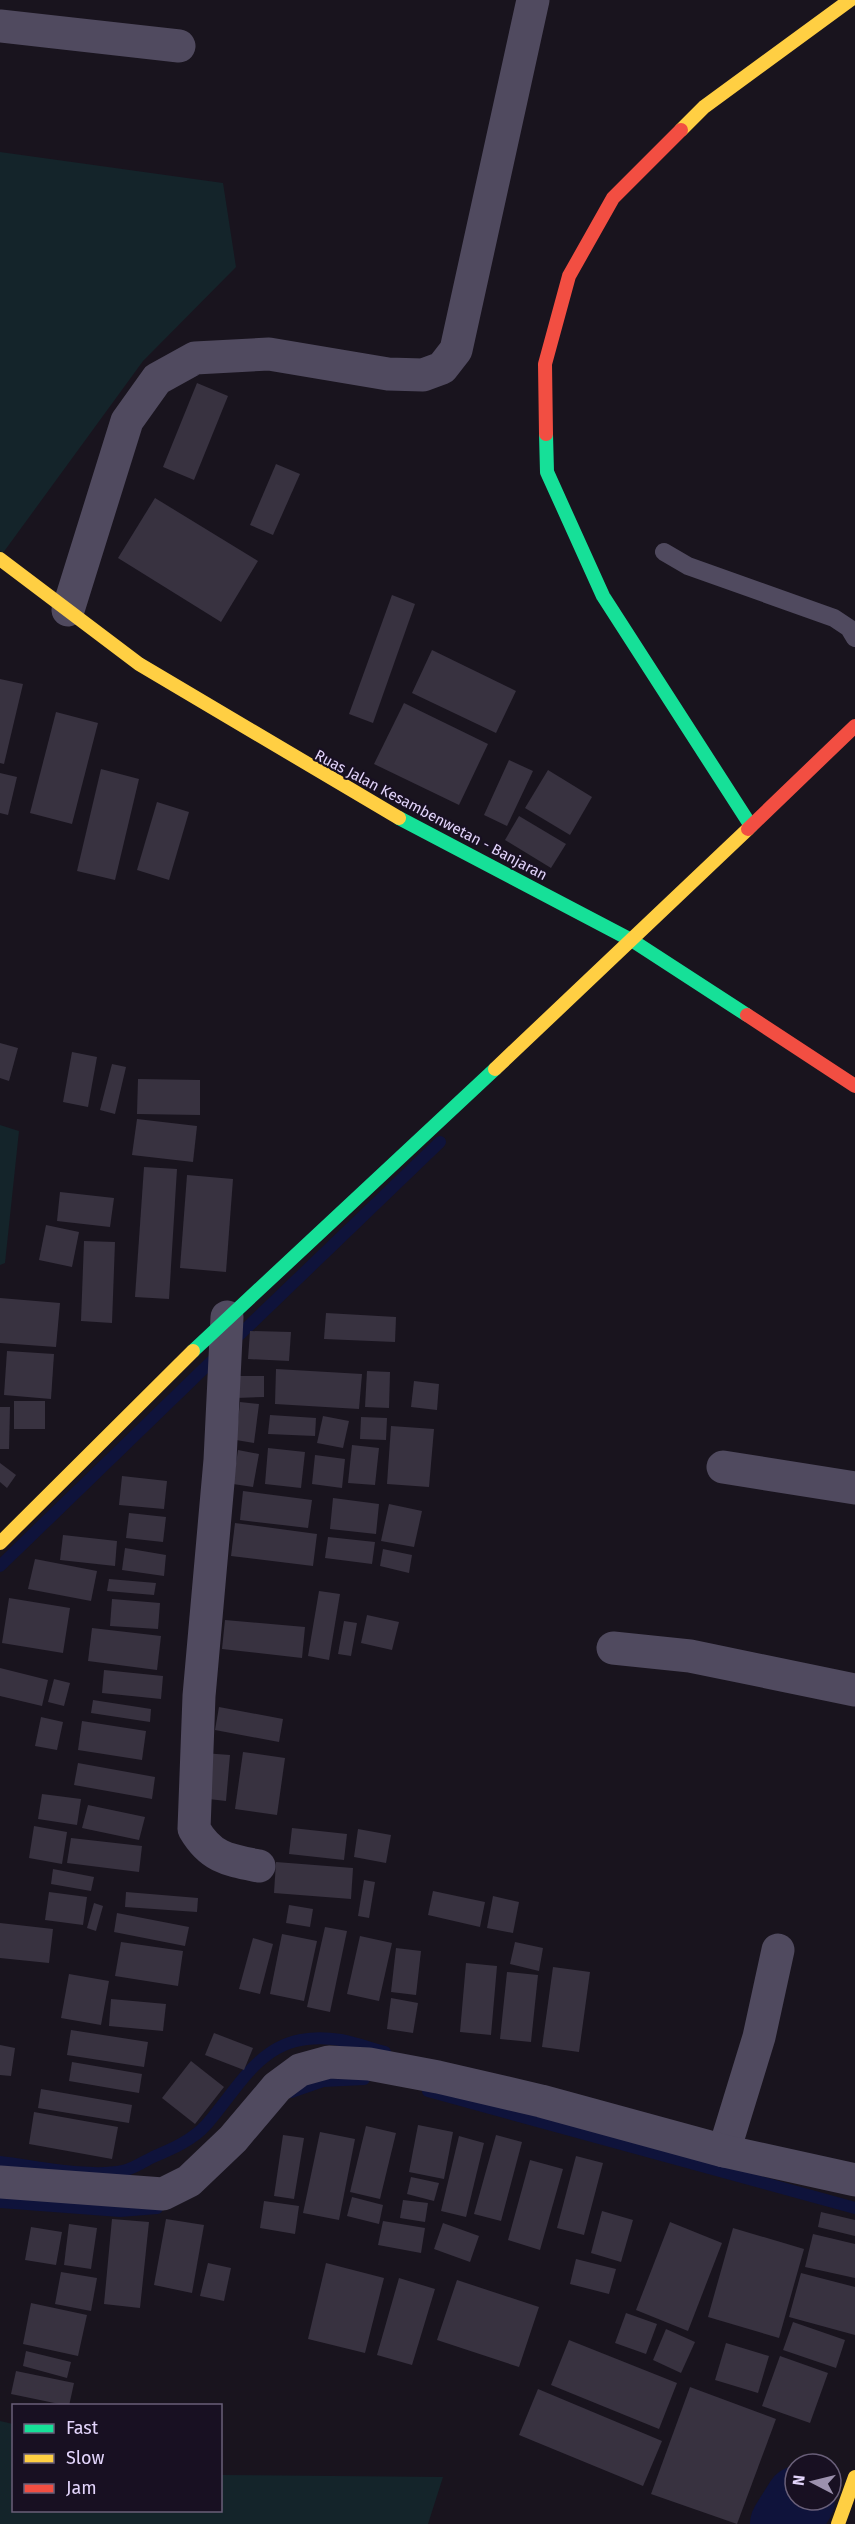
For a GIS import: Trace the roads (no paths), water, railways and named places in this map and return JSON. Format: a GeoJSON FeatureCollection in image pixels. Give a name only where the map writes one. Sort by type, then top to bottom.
{"type":"FeatureCollection","features":[{"type":"Feature","properties":{"kind":"street"},"geometry":{"type":"LineString","coordinates":[[68,610],[127,421],[157,379],[195,358],[269,354],[388,374],[423,375],[441,369],[456,350],[533,0]]}},
{"type":"Feature","properties":{"kind":"street"},"geometry":{"type":"LineString","coordinates":[[751,826],[603,596],[547,472],[545,364],[569,276],[613,198],[705,107],[850,0]]}},
{"type":"Feature","properties":{"kind":"street"},"geometry":{"type":"LineString","coordinates":[[0,26],[179,46]]}},
{"type":"Feature","properties":{"kind":"street","name":"Ruas Jalan Kesambenwetan - Banjaran"},"geometry":{"type":"LineString","coordinates":[[0,559],[139,664],[291,757],[384,810],[633,941],[855,1086]]}},
{"type":"Feature","properties":{"kind":"street"},"geometry":{"type":"LineString","coordinates":[[0,1543],[227,1317],[633,941],[855,726]]}},
{"type":"Feature","properties":{"kind":"street"},"geometry":{"type":"LineString","coordinates":[[227,1317],[220,1460],[199,1696],[194,1829],[203,1845],[225,1860],[259,1866]]}},
{"type":"Feature","properties":{"kind":"street"},"geometry":{"type":"LineString","coordinates":[[723,1467],[855,1488]]}},
{"type":"Feature","properties":{"kind":"street"},"geometry":{"type":"LineString","coordinates":[[614,1648],[690,1656],[855,1690]]}},
{"type":"Feature","properties":{"kind":"street"},"geometry":{"type":"LineString","coordinates":[[724,2151],[759,2037],[778,1950]]}},
{"type":"Feature","properties":{"kind":"street"},"geometry":{"type":"LineString","coordinates":[[0,2182],[164,2194],[189,2181],[232,2139],[277,2087],[300,2070],[328,2062],[369,2064],[438,2077],[541,2101],[724,2151],[855,2180]]}},
{"type":"Feature","properties":{"kind":"street"},"geometry":{"type":"LineString","coordinates":[[838,2524],[855,2477]]}},
{"type":"Feature","properties":{"kind":"lane"},"geometry":{"type":"LineString","coordinates":[[664,552],[688,566],[834,618],[849,628],[855,638]]}},
{"type":"Feature","properties":{"kind":"waterway"},"geometry":{"type":"LineString","coordinates":[[232,1342],[440,1142]]}},
{"type":"Feature","properties":{"kind":"waterway"},"geometry":{"type":"LineString","coordinates":[[0,1566],[219,1354]]}},
{"type":"Feature","properties":{"kind":"waterway"},"geometry":{"type":"LineString","coordinates":[[0,2162],[62,2171],[109,2173],[127,2170],[195,2135],[207,2124],[247,2074],[276,2049],[294,2041],[315,2038],[341,2040],[385,2052]]}},
{"type":"Feature","properties":{"kind":"waterway"},"geometry":{"type":"LineString","coordinates":[[291,2092],[323,2081],[364,2079]]}},
{"type":"Feature","properties":{"kind":"waterway"},"geometry":{"type":"LineString","coordinates":[[428,2091],[855,2208]]}},
{"type":"Feature","properties":{"kind":"waterway"},"geometry":{"type":"LineString","coordinates":[[0,2202],[120,2211],[157,2208]]}},
{"type":"Feature","properties":{"kind":"waterway"},"geometry":{"type":"LineString","coordinates":[[785,2524],[792,2512]]}}]}
